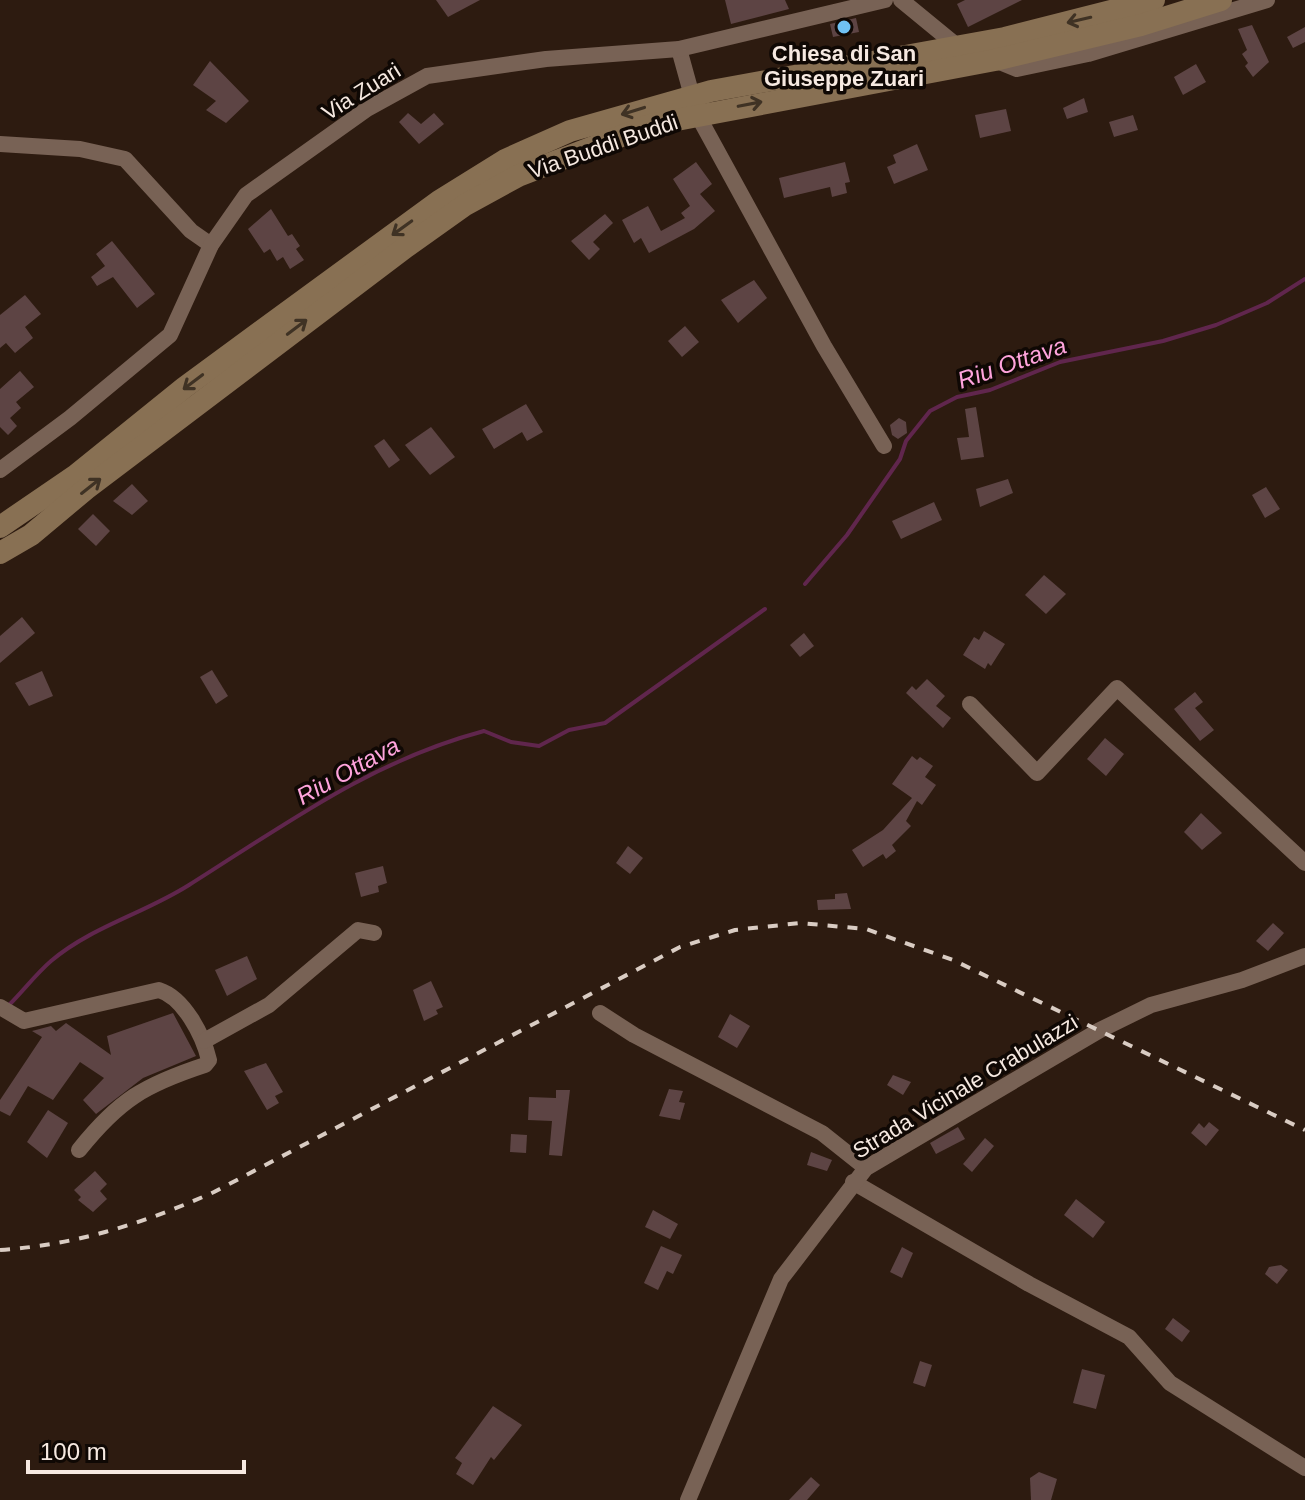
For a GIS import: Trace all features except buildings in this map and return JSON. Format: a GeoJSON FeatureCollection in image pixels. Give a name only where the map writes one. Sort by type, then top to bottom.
{"type":"FeatureCollection","features":[{"type":"Feature","properties":{"kind":"main road","name":"Via Buddi Buddi"},"geometry":{"type":"LineString","coordinates":[[0,527],[76,475],[185,387],[439,201],[505,160],[570,131],[1019,35],[1154,0]]}},
{"type":"Feature","properties":{"kind":"main road","name":"Via Buddi Buddi"},"geometry":{"type":"LineString","coordinates":[[0,553],[31,535],[308,319],[465,205],[518,176],[694,105],[995,60],[1141,25],[1221,0]]}},
{"type":"Feature","properties":{"kind":"street","name":"Via Zuari"},"geometry":{"type":"LineString","coordinates":[[0,470],[170,335],[211,245],[246,195],[367,109],[427,76],[546,59],[679,49],[885,0]]}},
{"type":"Feature","properties":{"kind":"street"},"geometry":{"type":"LineString","coordinates":[[901,0],[957,46]]}},
{"type":"Feature","properties":{"kind":"street"},"geometry":{"type":"LineString","coordinates":[[995,60],[1017,69],[1088,54],[1267,0]]}},
{"type":"Feature","properties":{"kind":"street"},"geometry":{"type":"LineString","coordinates":[[679,49],[694,105],[824,346],[884,446]]}},
{"type":"Feature","properties":{"kind":"street"},"geometry":{"type":"LineString","coordinates":[[0,144],[80,149],[125,159],[191,231],[211,245]]}},
{"type":"Feature","properties":{"kind":"street"},"geometry":{"type":"LineString","coordinates":[[970,704],[1037,773],[1117,688],[1305,863]]}},
{"type":"Feature","properties":{"kind":"street"},"geometry":{"type":"LineString","coordinates":[[204,1041],[269,1005],[358,930],[374,933]]}},
{"type":"Feature","properties":{"kind":"street","name":"Strada Vicinale Crabulazzi"},"geometry":{"type":"LineString","coordinates":[[688,1500],[781,1279],[866,1168],[1100,1030],[1138,1011],[1305,956]]}},
{"type":"Feature","properties":{"kind":"street"},"geometry":{"type":"LineString","coordinates":[[0,1007],[24,1021],[159,990],[172,994],[204,1041],[209,1060],[205,1065],[142,1089],[109,1112],[79,1150]]}},
{"type":"Feature","properties":{"kind":"street"},"geometry":{"type":"LineString","coordinates":[[600,1013],[634,1035],[822,1133],[866,1168]]}},
{"type":"Feature","properties":{"kind":"street"},"geometry":{"type":"LineString","coordinates":[[853,1182],[1029,1284],[1129,1337],[1170,1383],[1305,1468]]}},
{"type":"Feature","properties":{"kind":"waterway","name":"Riu Ottava"},"geometry":{"type":"LineString","coordinates":[[805,584],[847,535],[900,459],[906,441],[930,411],[957,397],[990,390],[1060,362],[1163,341],[1216,325],[1267,303],[1305,279]]}},
{"type":"Feature","properties":{"kind":"waterway","name":"Riu Ottava"},"geometry":{"type":"LineString","coordinates":[[9,1005],[45,966],[67,949],[172,895],[330,796],[404,759],[484,731],[511,742],[539,746],[569,730],[605,723],[765,609]]}},
{"type":"Feature","properties":{"kind":"railway"},"geometry":{"type":"LineString","coordinates":[[0,1250],[83,1238],[136,1223],[188,1203],[680,947],[735,930],[800,923],[866,929],[953,960],[1305,1130]]}},
{"type":"Feature","properties":{"kind":"place","name":"Chiesa di San Giuseppe Zuari"},"geometry":{"type":"Point","coordinates":[844,27]}}]}
